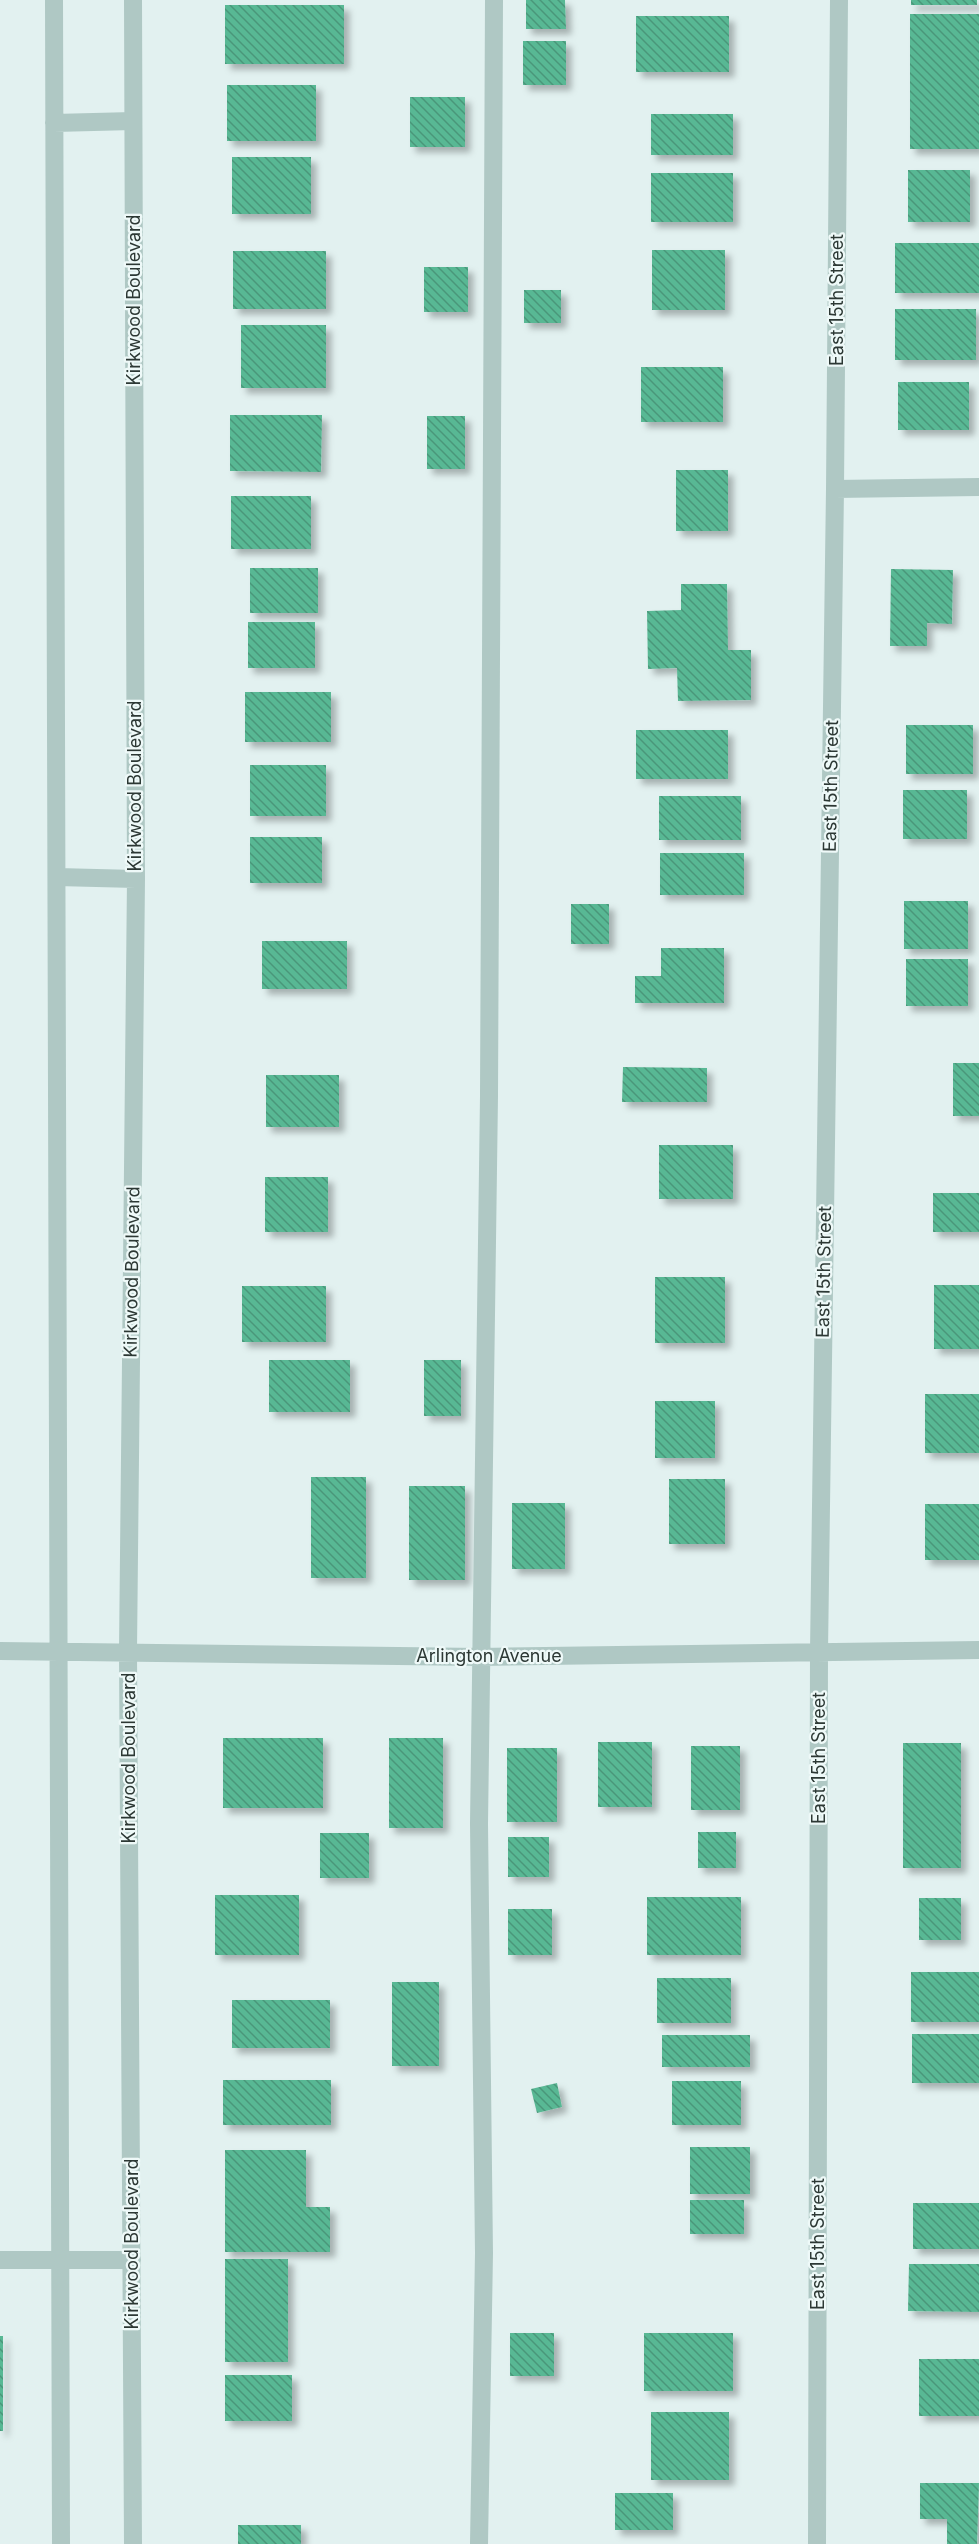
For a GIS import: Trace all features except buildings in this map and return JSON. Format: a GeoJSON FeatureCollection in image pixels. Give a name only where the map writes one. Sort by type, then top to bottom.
{"type":"FeatureCollection","features":[{"type":"Feature","properties":{"kind":"street"},"geometry":{"type":"LineString","coordinates":[[54,0],[61,2544]]}},
{"type":"Feature","properties":{"kind":"street","name":"Kirkwood Boulevard"},"geometry":{"type":"LineString","coordinates":[[133,0],[136,879],[128,1652],[133,2544]]}},
{"type":"Feature","properties":{"kind":"street"},"geometry":{"type":"LineString","coordinates":[[479,2544],[484,2253],[479,1824],[489,1096],[494,0]]}},
{"type":"Feature","properties":{"kind":"street","name":"East 15th Street"},"geometry":{"type":"LineString","coordinates":[[817,2544],[819,1652],[836,489],[839,0]]}},
{"type":"Feature","properties":{"kind":"street"},"geometry":{"type":"LineString","coordinates":[[54,123],[133,121]]}},
{"type":"Feature","properties":{"kind":"street"},"geometry":{"type":"LineString","coordinates":[[836,489],[979,487]]}},
{"type":"Feature","properties":{"kind":"street"},"geometry":{"type":"LineString","coordinates":[[57,877],[136,879]]}},
{"type":"Feature","properties":{"kind":"street","name":"Arlington Avenue"},"geometry":{"type":"LineString","coordinates":[[0,1651],[480,1657],[979,1650]]}},
{"type":"Feature","properties":{"kind":"street"},"geometry":{"type":"LineString","coordinates":[[0,2260],[132,2260]]}}]}
